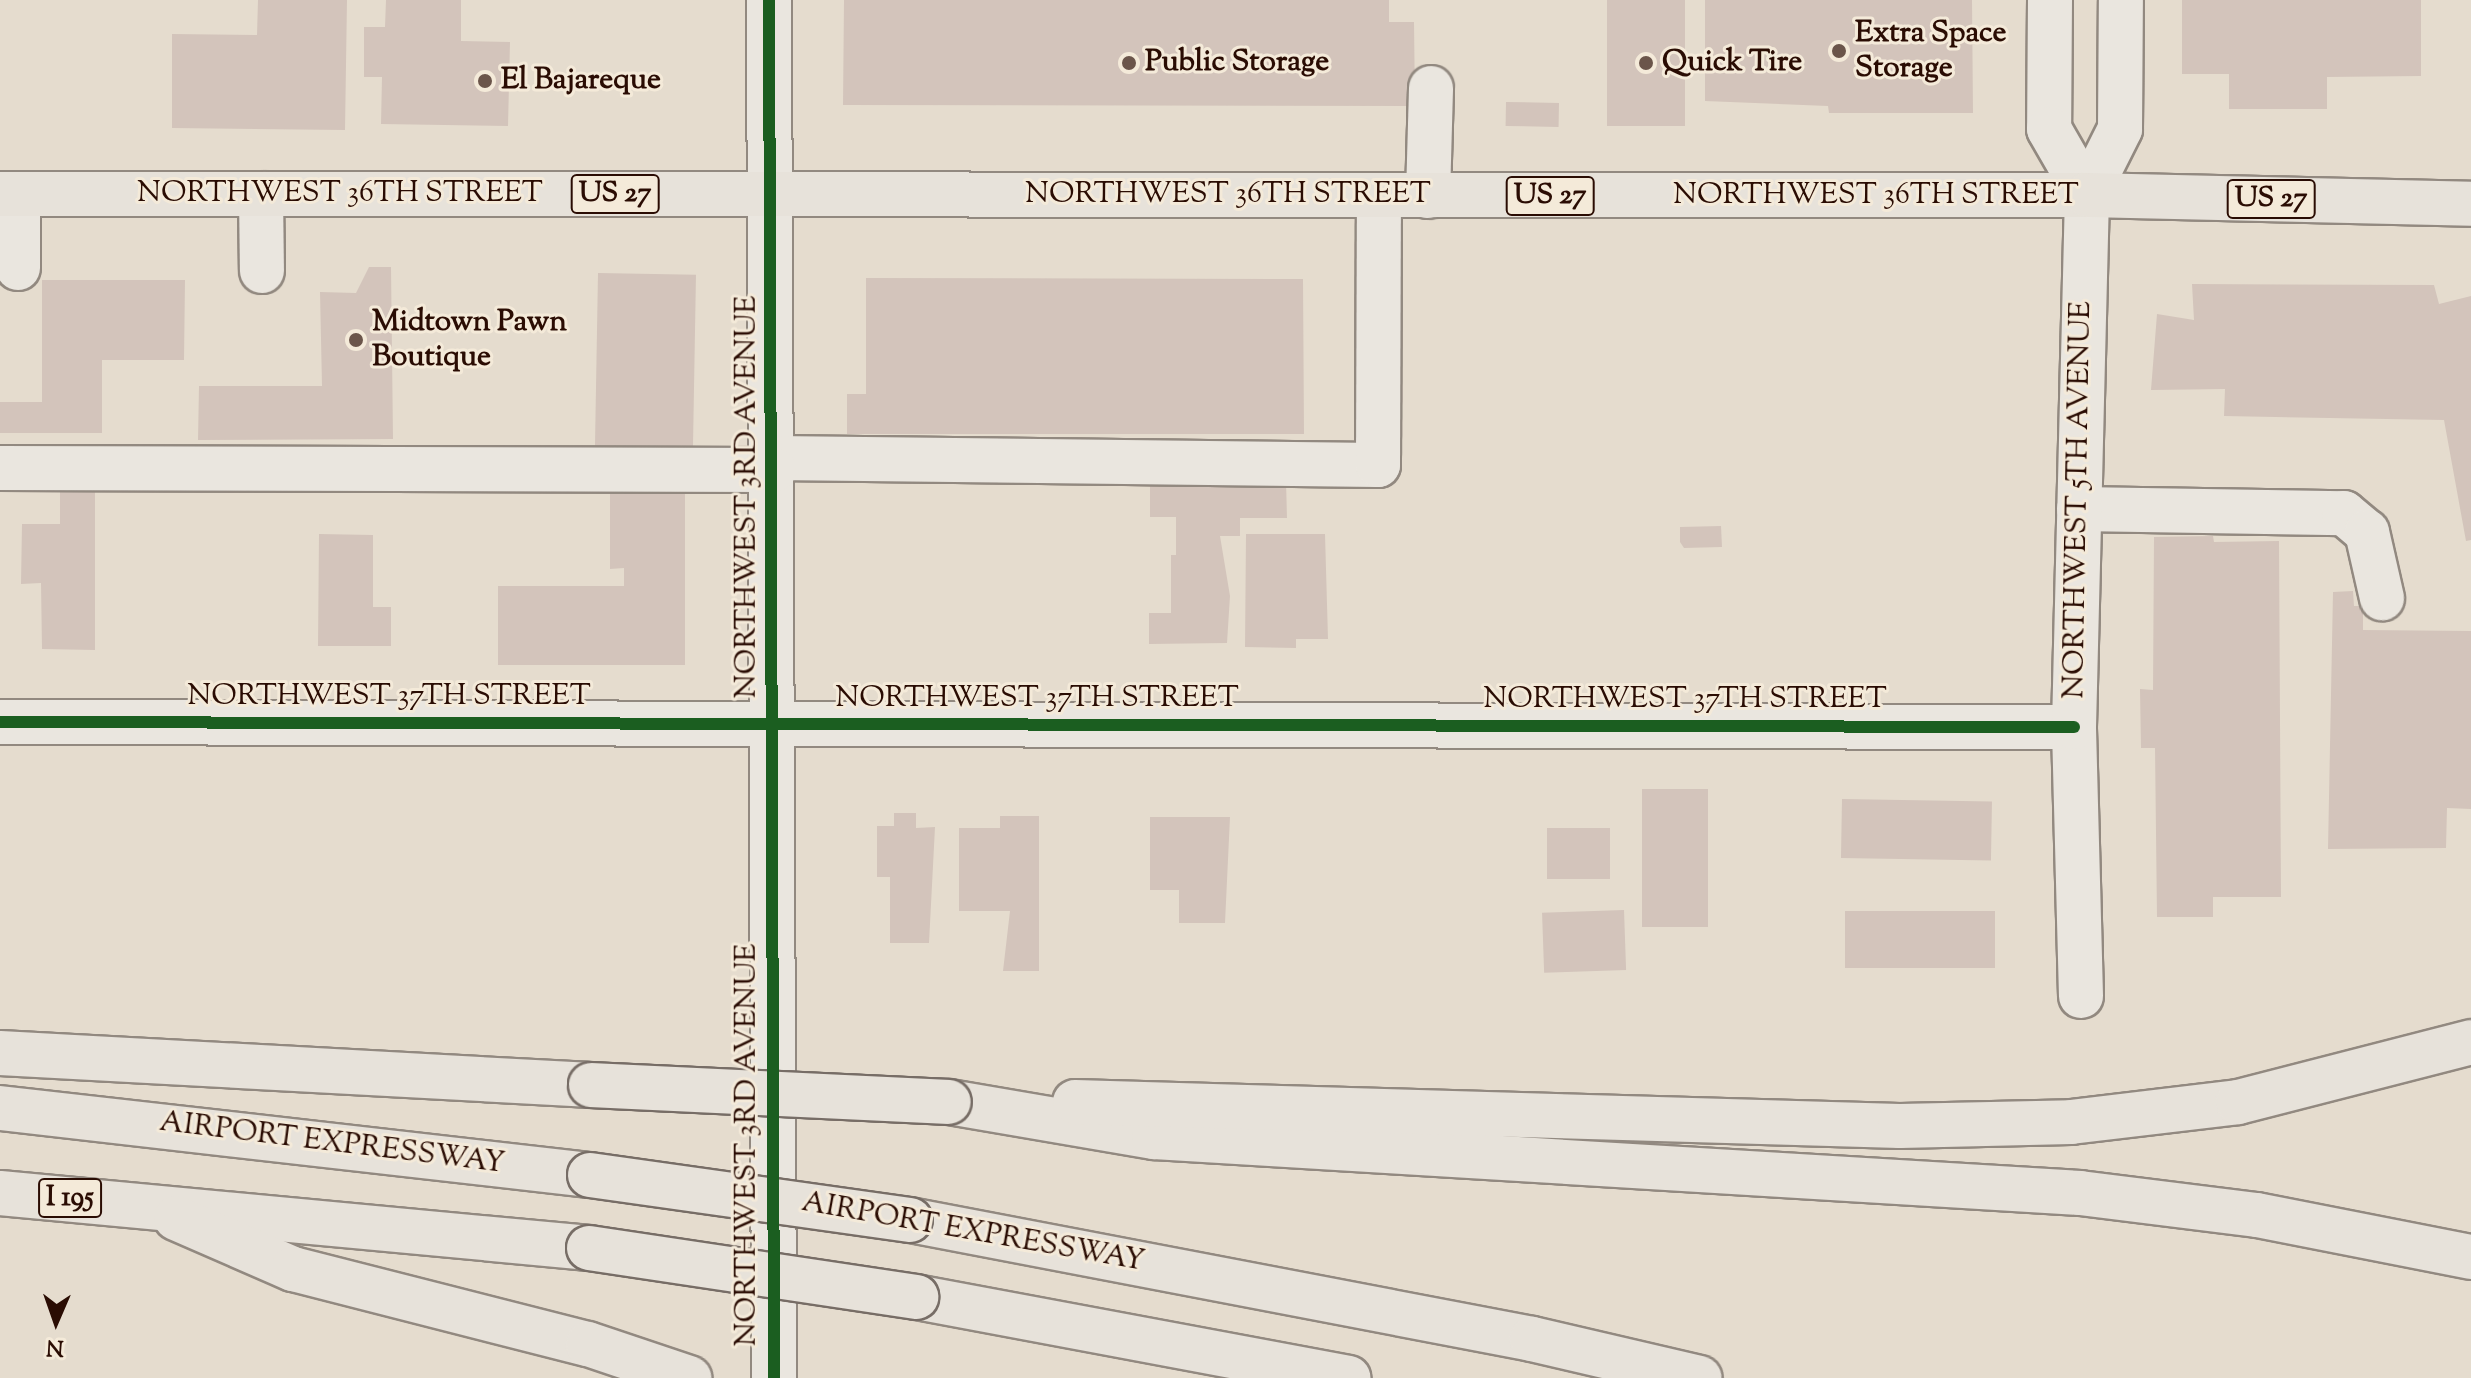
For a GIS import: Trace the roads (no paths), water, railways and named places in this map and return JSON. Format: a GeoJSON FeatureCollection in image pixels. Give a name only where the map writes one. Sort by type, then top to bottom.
{"type":"FeatureCollection","features":[{"type":"Feature","properties":{"kind":"main road","name":"NORTHWEST 36TH STREET"},"geometry":{"type":"LineString","coordinates":[[9,194],[2087,195],[2466,201]]}},
{"type":"Feature","properties":{"kind":"main road"},"geometry":{"type":"LineString","coordinates":[[0,1053],[949,1102],[1156,1102],[2000,1125],[2238,1102],[2471,1042]]}},
{"type":"Feature","properties":{"kind":"main road"},"geometry":{"type":"LineString","coordinates":[[949,1102],[1154,1137],[2135,1198],[2471,1257]]}},
{"type":"Feature","properties":{"kind":"main road","name":"AIRPORT EXPRESSWAY"},"geometry":{"type":"LineString","coordinates":[[0,1108],[590,1175],[910,1220],[1532,1339],[1700,1378]]}},
{"type":"Feature","properties":{"kind":"main road","name":"I 195"},"geometry":{"type":"LineString","coordinates":[[0,1193],[141,1203]]}},
{"type":"Feature","properties":{"kind":"main road"},"geometry":{"type":"LineString","coordinates":[[141,1203],[589,1248],[916,1297],[1348,1378]]}},
{"type":"Feature","properties":{"kind":"main road"},"geometry":{"type":"LineString","coordinates":[[141,1203],[293,1269],[588,1344],[689,1378]]}},
{"type":"Feature","properties":{"kind":"street","name":"NORTHWEST 3RD AVENUE"},"geometry":{"type":"LineString","coordinates":[[769,0],[776,724],[774,1378]]}},
{"type":"Feature","properties":{"kind":"street"},"geometry":{"type":"LineString","coordinates":[[2050,0],[2049,129],[2087,195]]}},
{"type":"Feature","properties":{"kind":"street","name":"NORTHWEST 5TH AVENUE"},"geometry":{"type":"LineString","coordinates":[[2081,996],[2074,727],[2087,195],[2120,129],[2121,0]]}},
{"type":"Feature","properties":{"kind":"street"},"geometry":{"type":"LineString","coordinates":[[1428,196],[1431,88]]}},
{"type":"Feature","properties":{"kind":"street"},"geometry":{"type":"LineString","coordinates":[[9,194],[18,268]]}},
{"type":"Feature","properties":{"kind":"street"},"geometry":{"type":"LineString","coordinates":[[261,194],[262,271]]}},
{"type":"Feature","properties":{"kind":"street"},"geometry":{"type":"LineString","coordinates":[[0,468],[1378,465],[1379,196]]}},
{"type":"Feature","properties":{"kind":"street"},"geometry":{"type":"LineString","coordinates":[[2079,509],[2344,513],[2367,532],[2382,598]]}},
{"type":"Feature","properties":{"kind":"street","name":"NORTHWEST 37TH STREET"},"geometry":{"type":"LineString","coordinates":[[0,722],[2074,727]]}},
{"type":"Feature","properties":{"kind":"place","name":"Extra Space Storage"},"geometry":{"type":"Point","coordinates":[1839,51]}},
{"type":"Feature","properties":{"kind":"place","name":"Public Storage"},"geometry":{"type":"Point","coordinates":[1129,63]}},
{"type":"Feature","properties":{"kind":"place","name":"Quick Tire"},"geometry":{"type":"Point","coordinates":[1646,63]}},
{"type":"Feature","properties":{"kind":"place","name":"El Bajareque"},"geometry":{"type":"Point","coordinates":[485,81]}},
{"type":"Feature","properties":{"kind":"place","name":"Midtown Pawn Boutique"},"geometry":{"type":"Point","coordinates":[356,340]}}]}
